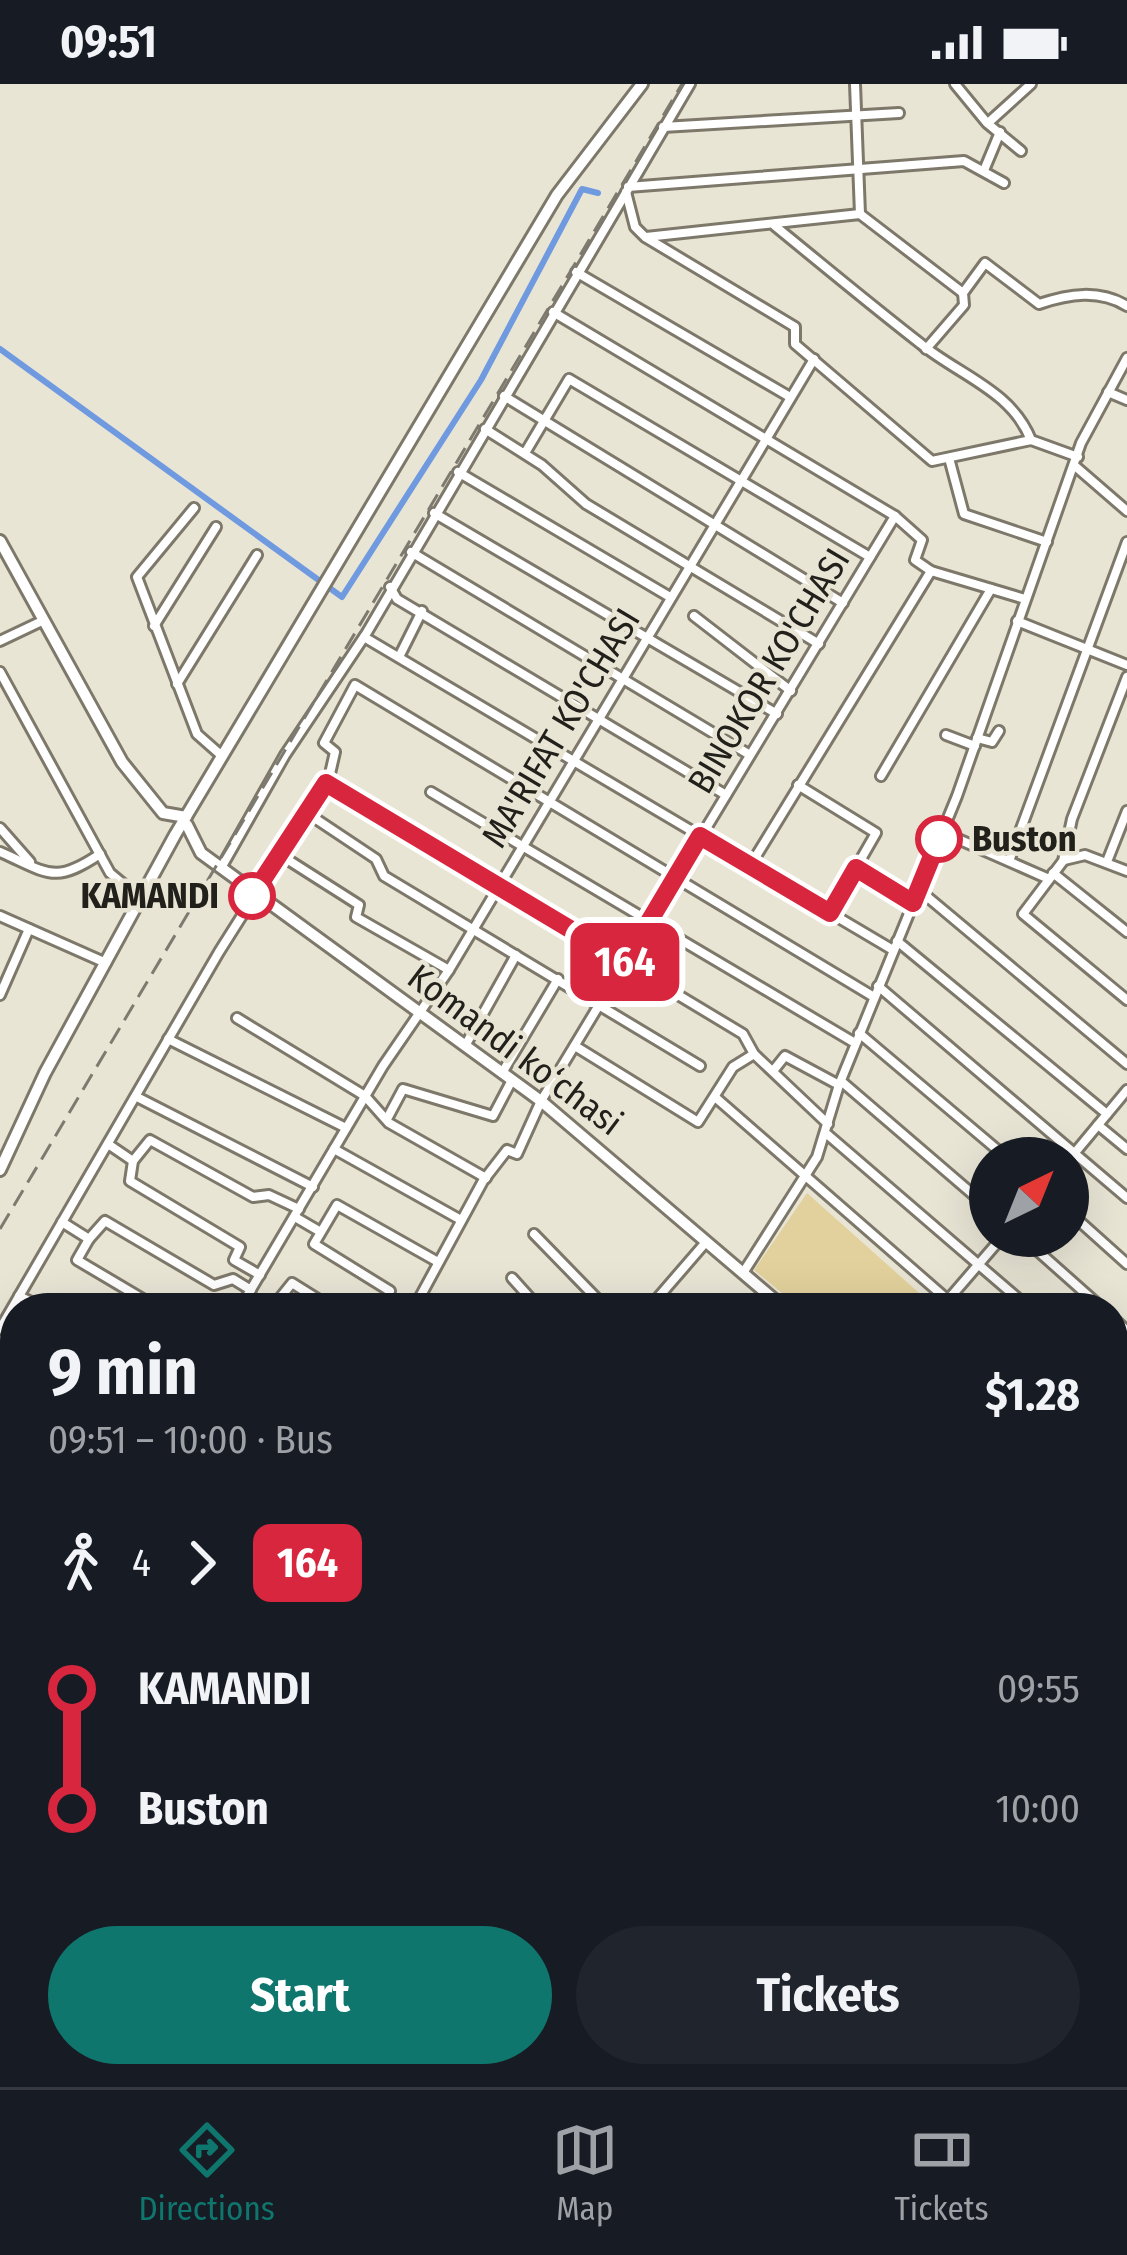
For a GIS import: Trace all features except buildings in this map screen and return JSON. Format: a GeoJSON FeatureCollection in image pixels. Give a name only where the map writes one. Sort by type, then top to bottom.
{"type":"FeatureCollection","features":[{"type":"Feature","properties":{"kind":"main road"},"geometry":{"type":"LineString","coordinates":[[44,1079],[186,821],[557,195],[642,84]]}},
{"type":"Feature","properties":{"kind":"main road"},"geometry":{"type":"LineString","coordinates":[[0,541],[122,762],[164,821],[169,851],[44,1079],[0,1170]]}},
{"type":"Feature","properties":{"kind":"main road"},"geometry":{"type":"LineString","coordinates":[[148,796],[171,818],[186,821]]}},
{"type":"Feature","properties":{"kind":"main road","name":"Komandi ko‘chasi"},"geometry":{"type":"LineString","coordinates":[[186,821],[201,853],[541,1101],[766,1293]]}},
{"type":"Feature","properties":{"kind":"main road"},"geometry":{"type":"LineString","coordinates":[[169,851],[187,847],[201,853]]}},
{"type":"Feature","properties":{"kind":"street"},"geometry":{"type":"LineString","coordinates":[[221,868],[285,755],[364,637],[691,84]]}},
{"type":"Feature","properties":{"kind":"street"},"geometry":{"type":"LineString","coordinates":[[855,84],[860,214]]}},
{"type":"Feature","properties":{"kind":"street"},"geometry":{"type":"LineString","coordinates":[[955,84],[987,123],[1021,151]]}},
{"type":"Feature","properties":{"kind":"street"},"geometry":{"type":"LineString","coordinates":[[987,123],[1031,84]]}},
{"type":"Feature","properties":{"kind":"street"},"geometry":{"type":"LineString","coordinates":[[663,127],[899,112]]}},
{"type":"Feature","properties":{"kind":"street"},"geometry":{"type":"LineString","coordinates":[[985,168],[1000,132]]}},
{"type":"Feature","properties":{"kind":"street"},"geometry":{"type":"LineString","coordinates":[[626,189],[964,160],[978,170],[985,168]]}},
{"type":"Feature","properties":{"kind":"street"},"geometry":{"type":"LineString","coordinates":[[985,168],[1004,183]]}},
{"type":"Feature","properties":{"kind":"street"},"geometry":{"type":"LineString","coordinates":[[626,189],[635,226],[645,237],[794,327],[795,344],[932,461],[1031,440],[1077,462],[1127,511]]}},
{"type":"Feature","properties":{"kind":"street"},"geometry":{"type":"LineString","coordinates":[[645,237],[860,214],[963,292]]}},
{"type":"Feature","properties":{"kind":"street"},"geometry":{"type":"LineString","coordinates":[[775,226],[926,349],[980,380],[1024,423],[1031,440]]}},
{"type":"Feature","properties":{"kind":"street"},"geometry":{"type":"LineString","coordinates":[[926,349],[964,305],[963,292],[985,263],[1040,304],[1071,293],[1114,298],[1127,306]]}},
{"type":"Feature","properties":{"kind":"street"},"geometry":{"type":"LineString","coordinates":[[577,272],[790,397]]}},
{"type":"Feature","properties":{"kind":"street"},"geometry":{"type":"LineString","coordinates":[[553,312],[917,531],[922,540],[916,560],[931,571],[1025,599]]}},
{"type":"Feature","properties":{"kind":"street"},"geometry":{"type":"LineString","coordinates":[[743,1273],[828,1129],[840,1083],[942,832],[1077,462],[1127,358]]}},
{"type":"Feature","properties":{"kind":"street","name":"MA'RIFAT KO'CHASI"},"geometry":{"type":"LineString","coordinates":[[249,1293],[365,1096],[449,970],[814,359]]}},
{"type":"Feature","properties":{"kind":"street"},"geometry":{"type":"LineString","coordinates":[[525,453],[569,379],[870,557]]}},
{"type":"Feature","properties":{"kind":"street"},"geometry":{"type":"LineString","coordinates":[[1108,392],[1127,400]]}},
{"type":"Feature","properties":{"kind":"street"},"geometry":{"type":"LineString","coordinates":[[504,396],[843,603]]}},
{"type":"Feature","properties":{"kind":"street"},"geometry":{"type":"LineString","coordinates":[[485,429],[525,453],[586,504],[819,644]]}},
{"type":"Feature","properties":{"kind":"street"},"geometry":{"type":"LineString","coordinates":[[949,458],[964,514],[1048,542]]}},
{"type":"Feature","properties":{"kind":"street"},"geometry":{"type":"LineString","coordinates":[[458,472],[670,597]]}},
{"type":"Feature","properties":{"kind":"street"},"geometry":{"type":"LineString","coordinates":[[194,508],[137,571],[197,734],[225,754]]}},
{"type":"Feature","properties":{"kind":"street"},"geometry":{"type":"LineString","coordinates":[[434,513],[777,715]]}},
{"type":"Feature","properties":{"kind":"street","name":"BINOKOR KO'CHASI"},"geometry":{"type":"LineString","coordinates":[[486,1178],[504,1152],[517,1154],[541,1101],[895,516]]}},
{"type":"Feature","properties":{"kind":"street"},"geometry":{"type":"LineString","coordinates":[[154,626],[216,527]]}},
{"type":"Feature","properties":{"kind":"street"},"geometry":{"type":"LineString","coordinates":[[1009,861],[1127,542]]}},
{"type":"Feature","properties":{"kind":"street"},"geometry":{"type":"LineString","coordinates":[[411,552],[751,755]]}},
{"type":"Feature","properties":{"kind":"street"},"geometry":{"type":"LineString","coordinates":[[177,684],[257,556]]}},
{"type":"Feature","properties":{"kind":"street"},"geometry":{"type":"LineString","coordinates":[[750,866],[931,571]]}},
{"type":"Feature","properties":{"kind":"street"},"geometry":{"type":"LineString","coordinates":[[390,587],[397,598],[726,795]]}},
{"type":"Feature","properties":{"kind":"street"},"geometry":{"type":"LineString","coordinates":[[881,776],[992,589]]}},
{"type":"Feature","properties":{"kind":"street"},"geometry":{"type":"LineString","coordinates":[[399,657],[422,611]]}},
{"type":"Feature","properties":{"kind":"street"},"geometry":{"type":"LineString","coordinates":[[694,616],[790,691]]}},
{"type":"Feature","properties":{"kind":"street"},"geometry":{"type":"LineString","coordinates":[[0,641],[42,621]]}},
{"type":"Feature","properties":{"kind":"street"},"geometry":{"type":"LineString","coordinates":[[1016,621],[1127,664]]}},
{"type":"Feature","properties":{"kind":"street"},"geometry":{"type":"LineString","coordinates":[[364,637],[830,913],[895,945],[1107,1114]]}},
{"type":"Feature","properties":{"kind":"street"},"geometry":{"type":"LineString","coordinates":[[0,672],[110,873],[140,898]]}},
{"type":"Feature","properties":{"kind":"street"},"geometry":{"type":"LineString","coordinates":[[1063,861],[1072,819],[1127,677]]}},
{"type":"Feature","properties":{"kind":"street"},"geometry":{"type":"LineString","coordinates":[[21,1293],[256,891],[326,783],[335,752],[324,743],[355,685],[874,998]]}},
{"type":"Feature","properties":{"kind":"street"},"geometry":{"type":"LineString","coordinates":[[946,735],[992,742],[998,731]]}},
{"type":"Feature","properties":{"kind":"street"},"geometry":{"type":"LineString","coordinates":[[326,783],[743,1034],[754,1054],[828,1129],[1012,1293]]}},
{"type":"Feature","properties":{"kind":"street"},"geometry":{"type":"LineString","coordinates":[[798,785],[876,833],[830,913]]}},
{"type":"Feature","properties":{"kind":"street"},"geometry":{"type":"LineString","coordinates":[[431,792],[857,1038],[981,1137]]}},
{"type":"Feature","properties":{"kind":"street"},"geometry":{"type":"LineString","coordinates":[[1108,859],[1127,812]]}},
{"type":"Feature","properties":{"kind":"street"},"geometry":{"type":"LineString","coordinates":[[308,813],[376,859],[384,877],[700,1066]]}},
{"type":"Feature","properties":{"kind":"street"},"geometry":{"type":"LineString","coordinates":[[0,828],[34,868]]}},
{"type":"Feature","properties":{"kind":"street"},"geometry":{"type":"LineString","coordinates":[[942,832],[1051,876],[1127,932]]}},
{"type":"Feature","properties":{"kind":"street"},"geometry":{"type":"LineString","coordinates":[[0,852],[34,868],[68,876],[100,854]]}},
{"type":"Feature","properties":{"kind":"street"},"geometry":{"type":"LineString","coordinates":[[1127,871],[1108,859],[1074,853],[1023,914],[1127,1000]]}},
{"type":"Feature","properties":{"kind":"street"},"geometry":{"type":"LineString","coordinates":[[282,856],[359,904],[356,917],[449,970]]}},
{"type":"Feature","properties":{"kind":"street"},"geometry":{"type":"LineString","coordinates":[[856,868],[913,903]]}},
{"type":"Feature","properties":{"kind":"street"},"geometry":{"type":"LineString","coordinates":[[918,889],[1127,1064]]}},
{"type":"Feature","properties":{"kind":"street"},"geometry":{"type":"LineString","coordinates":[[0,916],[106,963]]}},
{"type":"Feature","properties":{"kind":"street"},"geometry":{"type":"LineString","coordinates":[[0,995],[4,975],[29,928]]}},
{"type":"Feature","properties":{"kind":"street"},"geometry":{"type":"LineString","coordinates":[[464,1048],[516,955]]}},
{"type":"Feature","properties":{"kind":"street"},"geometry":{"type":"LineString","coordinates":[[422,1293],[486,1178],[389,1123],[388,1117],[403,1089],[493,1115],[507,1077],[558,979]]}},
{"type":"Feature","properties":{"kind":"street"},"geometry":{"type":"LineString","coordinates":[[878,986],[1049,1137]]}},
{"type":"Feature","properties":{"kind":"street"},"geometry":{"type":"LineString","coordinates":[[237,1018],[365,1096],[388,1117]]}},
{"type":"Feature","properties":{"kind":"street"},"geometry":{"type":"LineString","coordinates":[[168,1039],[346,1127]]}},
{"type":"Feature","properties":{"kind":"street"},"geometry":{"type":"LineString","coordinates":[[575,1046],[698,1122],[733,1066],[754,1054]]}},
{"type":"Feature","properties":{"kind":"street"},"geometry":{"type":"LineString","coordinates":[[772,1071],[785,1056],[840,1083],[969,1191]]}},
{"type":"Feature","properties":{"kind":"street"},"geometry":{"type":"LineString","coordinates":[[1089,1137],[1127,1090]]}},
{"type":"Feature","properties":{"kind":"street"},"geometry":{"type":"LineString","coordinates":[[137,1097],[313,1187]]}},
{"type":"Feature","properties":{"kind":"street"},"geometry":{"type":"LineString","coordinates":[[715,1097],[932,1293]]}},
{"type":"Feature","properties":{"kind":"street"},"geometry":{"type":"LineString","coordinates":[[1099,1125],[1127,1150]]}},
{"type":"Feature","properties":{"kind":"street"},"geometry":{"type":"LineString","coordinates":[[260,1275],[235,1260],[241,1247],[130,1181],[133,1161],[150,1140],[253,1197],[268,1195],[319,1231]]}},
{"type":"Feature","properties":{"kind":"street"},"geometry":{"type":"LineString","coordinates":[[108,1144],[133,1161]]}},
{"type":"Feature","properties":{"kind":"street"},"geometry":{"type":"LineString","coordinates":[[334,1148],[461,1220]]}},
{"type":"Feature","properties":{"kind":"street"},"geometry":{"type":"LineString","coordinates":[[1089,1170],[1127,1198]]}},
{"type":"Feature","properties":{"kind":"street"},"geometry":{"type":"LineString","coordinates":[[389,1293],[314,1244],[337,1205],[438,1262]]}},
{"type":"Feature","properties":{"kind":"street"},"geometry":{"type":"LineString","coordinates":[[133,1293],[77,1259],[105,1221],[214,1285],[232,1279],[249,1293]]}},
{"type":"Feature","properties":{"kind":"street"},"geometry":{"type":"LineString","coordinates":[[62,1222],[89,1239]]}},
{"type":"Feature","properties":{"kind":"street"},"geometry":{"type":"LineString","coordinates":[[1089,1229],[1127,1264]]}},
{"type":"Feature","properties":{"kind":"street"},"geometry":{"type":"LineString","coordinates":[[534,1234],[591,1293]]}},
{"type":"Feature","properties":{"kind":"street"},"geometry":{"type":"LineString","coordinates":[[662,1293],[706,1242]]}},
{"type":"Feature","properties":{"kind":"street"},"geometry":{"type":"LineString","coordinates":[[954,1293],[985,1257]]}},
{"type":"Feature","properties":{"kind":"street"},"geometry":{"type":"LineString","coordinates":[[1045,1257],[1085,1293]]}},
{"type":"Feature","properties":{"kind":"street"},"geometry":{"type":"LineString","coordinates":[[512,1278],[526,1293]]}},
{"type":"Feature","properties":{"kind":"street"},"geometry":{"type":"LineString","coordinates":[[283,1293],[292,1283],[308,1293]]}},
{"type":"Feature","properties":{"kind":"shaded area"},"geometry":{"type":"Polygon","coordinates":[[[807,1193],[919,1293],[782,1293],[754,1270],[807,1193]]]}},
{"type":"Feature","properties":{"kind":"waterway"},"geometry":{"type":"LineString","coordinates":[[0,349],[342,597],[481,380],[582,189],[598,193]]}},
{"type":"Feature","properties":{"kind":"railway"},"geometry":{"type":"LineString","coordinates":[[0,1229],[682,84]]}},
{"type":"Feature","properties":{"kind":"bus line","name":"164"},"geometry":{"type":"LineString","coordinates":[[252,896],[326,783],[625,962],[700,836],[830,913],[856,868],[913,903],[939,839]]}},
{"type":"Feature","properties":{"kind":"place","name":"Buston"},"geometry":{"type":"Point","coordinates":[939,839]}},
{"type":"Feature","properties":{"kind":"place","name":"KAMANDI"},"geometry":{"type":"Point","coordinates":[252,896]}}]}
